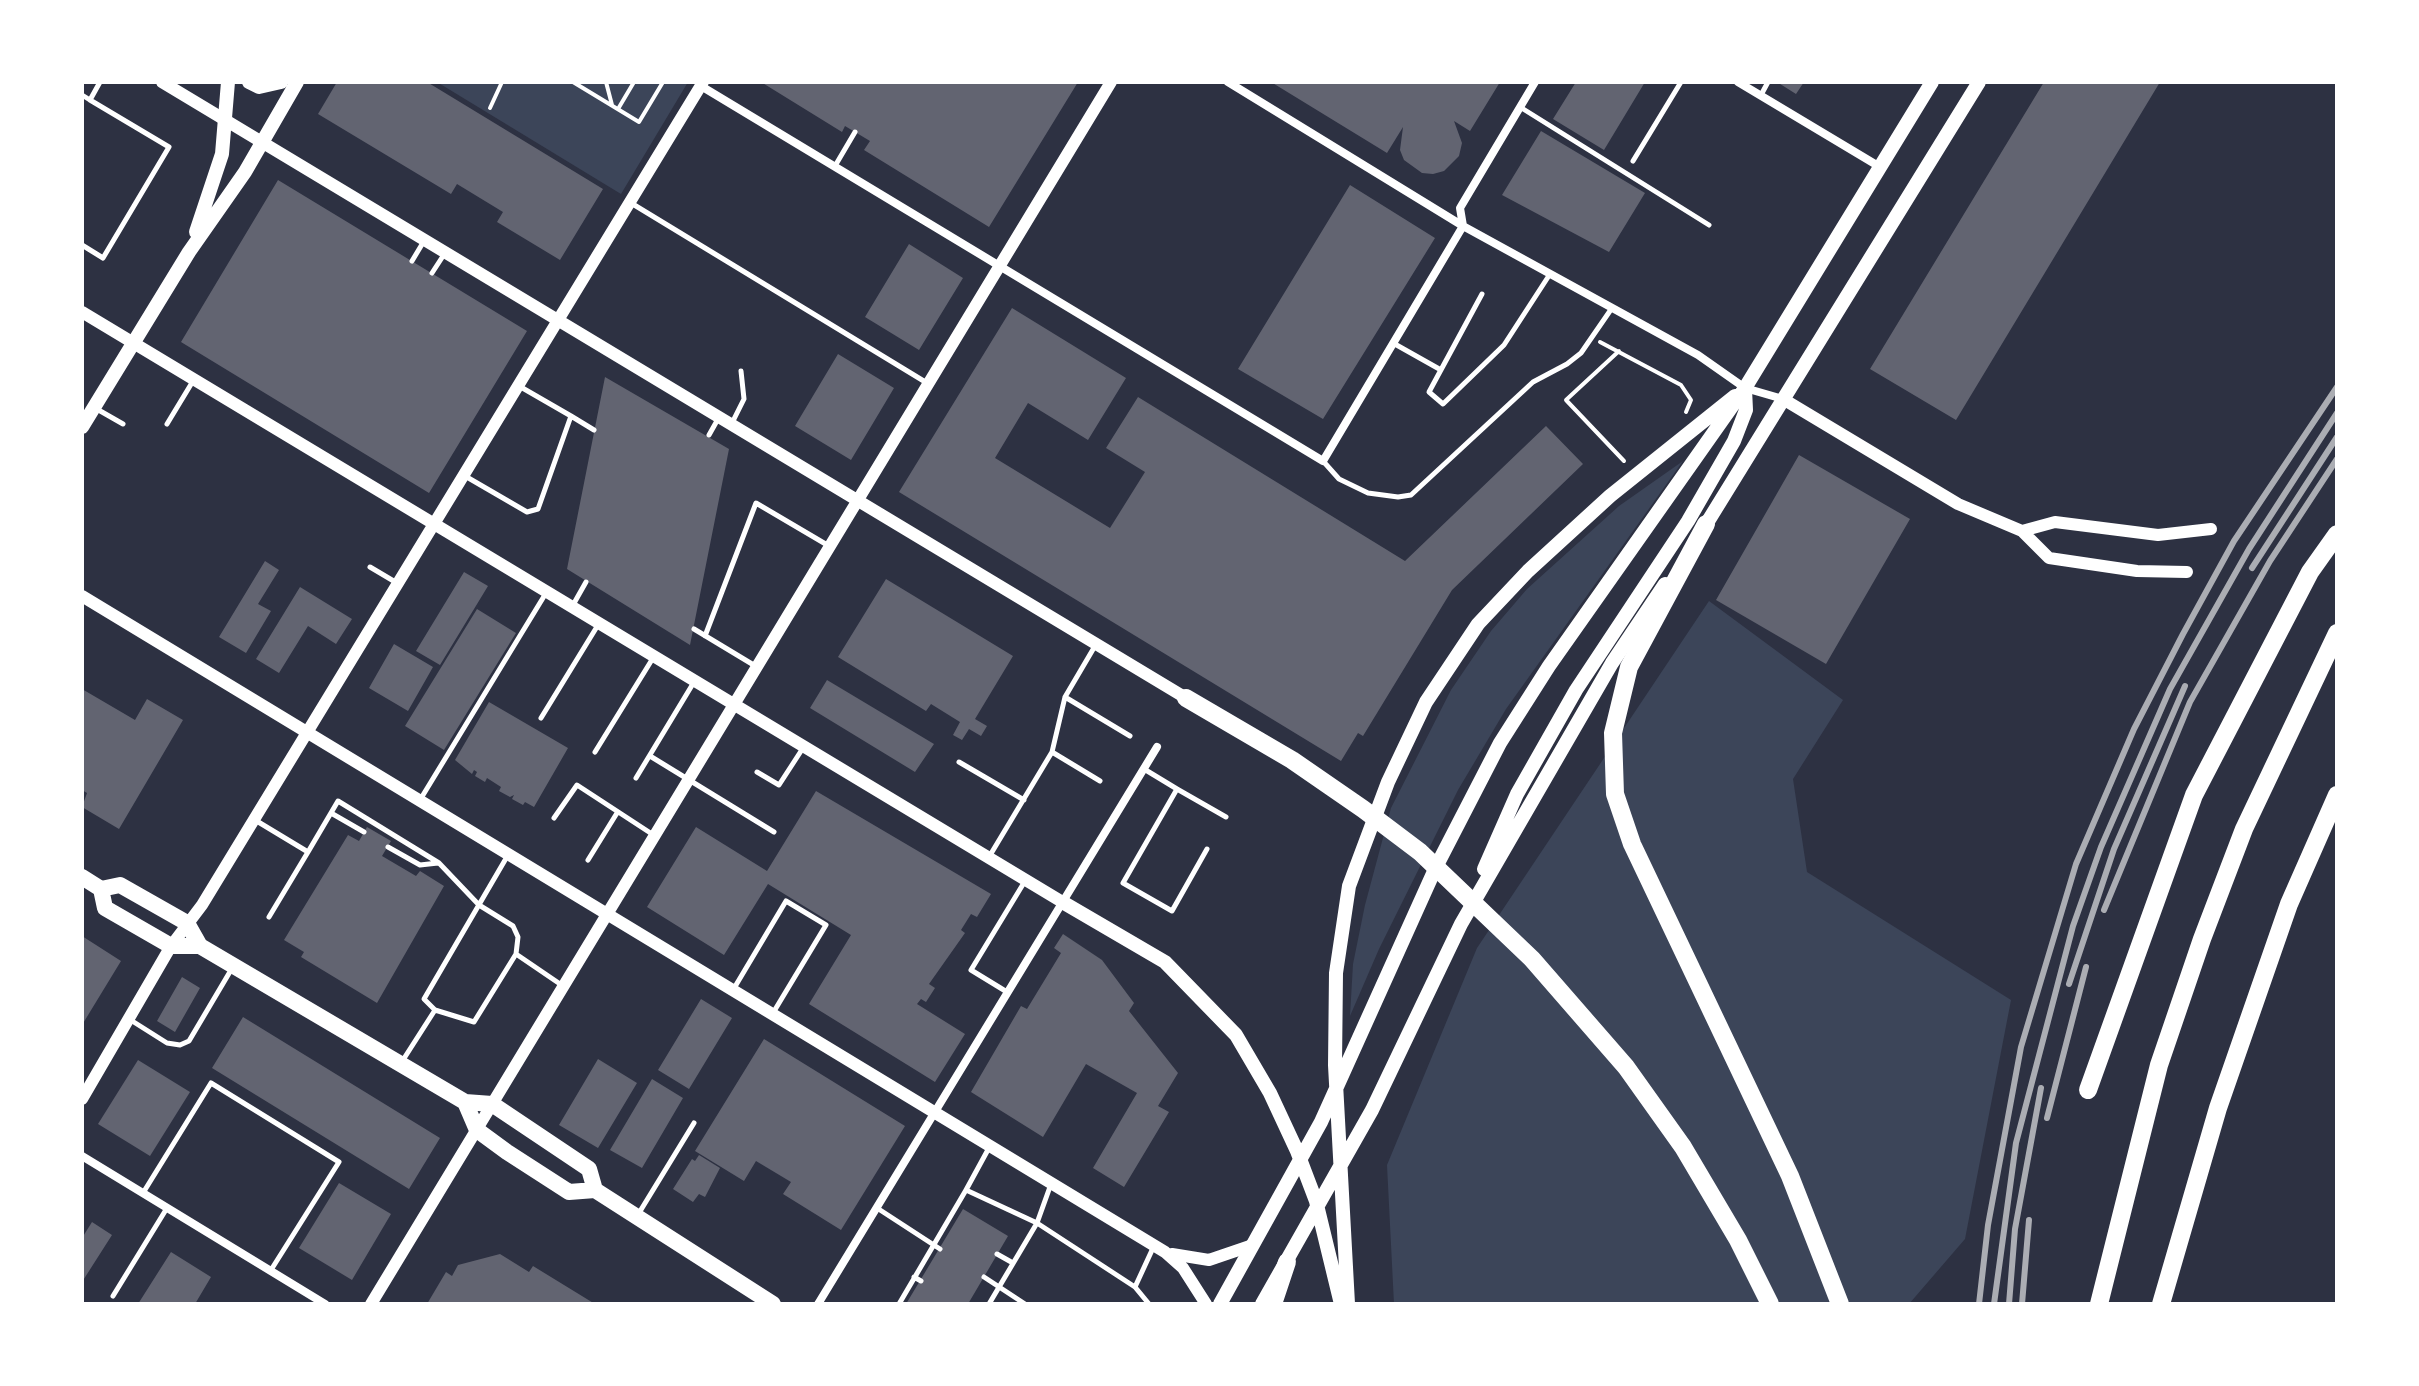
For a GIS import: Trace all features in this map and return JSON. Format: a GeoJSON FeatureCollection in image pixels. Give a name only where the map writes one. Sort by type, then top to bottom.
{"type":"FeatureCollection","features":[{"type":"Feature","properties":{"kind":"highway"},"geometry":{"type":"LineString","coordinates":[[1706,524],[1629,667],[1618,701],[1613,762],[1615,794],[1632,844],[1790,1176],[1840,1304]]}},
{"type":"Feature","properties":{"kind":"highway"},"geometry":{"type":"LineString","coordinates":[[2088,1090],[2194,795],[2310,572],[2337,534]]}},
{"type":"Feature","properties":{"kind":"highway"},"geometry":{"type":"LineString","coordinates":[[2099,1304],[2159,1065],[2229,866],[2337,633]]}},
{"type":"Feature","properties":{"kind":"highway"},"geometry":{"type":"LineString","coordinates":[[1186,698],[1292,760],[1386,826],[1454,883],[1532,959],[1626,1067],[1669,1126],[1738,1240],[1770,1304]]}},
{"type":"Feature","properties":{"kind":"highway"},"geometry":{"type":"LineString","coordinates":[[2162,1304],[2218,1108],[2258,991],[2289,904],[2337,795]]}},
{"type":"Feature","properties":{"kind":"highway"},"geometry":{"type":"LineString","coordinates":[[1273,1304],[1287,1262]]}},
{"type":"Feature","properties":{"kind":"main road"},"geometry":{"type":"LineString","coordinates":[[189,252],[222,154],[228,82]]}},
{"type":"Feature","properties":{"kind":"main road"},"geometry":{"type":"LineString","coordinates":[[249,82],[259,87],[281,82]]}},
{"type":"Feature","properties":{"kind":"main road"},"geometry":{"type":"LineString","coordinates":[[82,427],[297,82]]}},
{"type":"Feature","properties":{"kind":"main road"},"geometry":{"type":"LineString","coordinates":[[1220,1304],[1321,1122],[1436,867],[1500,743],[1549,666],[1745,388],[1932,82]]}},
{"type":"Feature","properties":{"kind":"main road"},"geometry":{"type":"LineString","coordinates":[[1461,924],[1612,663],[1706,524],[1979,82]]}},
{"type":"Feature","properties":{"kind":"main road"},"geometry":{"type":"LineString","coordinates":[[1348,1304],[1335,1065],[1336,973],[1349,886],[1388,782],[1426,702],[1478,624],[1528,571],[1610,496],[1745,388]]}},
{"type":"Feature","properties":{"kind":"main road"},"geometry":{"type":"LineString","coordinates":[[1262,1304],[1372,1110],[1461,924],[1517,794],[1554,729],[1688,521],[1734,441],[1746,410],[1745,388]]}},
{"type":"Feature","properties":{"kind":"main road"},"geometry":{"type":"LineString","coordinates":[[82,877],[101,889],[120,885],[187,923],[200,946]]}},
{"type":"Feature","properties":{"kind":"main road"},"geometry":{"type":"LineString","coordinates":[[101,889],[105,908],[171,946],[200,946],[465,1102],[492,1104],[589,1169],[595,1190]]}},
{"type":"Feature","properties":{"kind":"main road"},"geometry":{"type":"LineString","coordinates":[[1064,903],[1165,962],[1236,1035],[1270,1093],[1316,1201],[1341,1304]]}},
{"type":"Feature","properties":{"kind":"main road"},"geometry":{"type":"LineString","coordinates":[[465,1102],[477,1130],[569,1192],[595,1190],[773,1304]]}},
{"type":"Feature","properties":{"kind":"street"},"geometry":{"type":"LineString","coordinates":[[162,82],[1186,698]]}},
{"type":"Feature","properties":{"kind":"street"},"geometry":{"type":"LineString","coordinates":[[371,1304],[1002,268],[1111,82]]}},
{"type":"Feature","properties":{"kind":"street"},"geometry":{"type":"LineString","coordinates":[[1228,82],[1463,226],[1698,355],[1745,388],[1783,399],[1958,504],[2022,531],[2049,558],[2137,571],[2187,572]]}},
{"type":"Feature","properties":{"kind":"street"},"geometry":{"type":"LineString","coordinates":[[82,1099],[171,946],[254,820],[702,84],[1323,461],[1463,226],[1460,208],[1535,82]]}},
{"type":"Feature","properties":{"kind":"street"},"geometry":{"type":"LineString","coordinates":[[1738,82],[1880,167]]}},
{"type":"Feature","properties":{"kind":"street"},"geometry":{"type":"LineString","coordinates":[[82,312],[1064,903]]}},
{"type":"Feature","properties":{"kind":"street"},"geometry":{"type":"LineString","coordinates":[[2022,531],[2055,522],[2158,535],[2211,529]]}},
{"type":"Feature","properties":{"kind":"street"},"geometry":{"type":"LineString","coordinates":[[82,596],[1160,1248],[1183,1268],[1206,1304]]}},
{"type":"Feature","properties":{"kind":"street"},"geometry":{"type":"LineString","coordinates":[[818,1304],[1157,747]]}},
{"type":"Feature","properties":{"kind":"street"},"geometry":{"type":"LineString","coordinates":[[82,1156],[325,1304]]}},
{"type":"Feature","properties":{"kind":"street"},"geometry":{"type":"LineString","coordinates":[[1160,1248],[1209,1260],[1250,1246]]}},
{"type":"Feature","properties":{"kind":"lane"},"geometry":{"type":"LineString","coordinates":[[90,100],[100,82]]}},
{"type":"Feature","properties":{"kind":"lane"},"geometry":{"type":"LineString","coordinates":[[1633,161],[1681,82]]}},
{"type":"Feature","properties":{"kind":"lane"},"geometry":{"type":"LineString","coordinates":[[1761,95],[1768,82]]}},
{"type":"Feature","properties":{"kind":"lane"},"geometry":{"type":"LineString","coordinates":[[82,95],[169,147],[103,258],[82,245]]}},
{"type":"Feature","properties":{"kind":"lane"},"geometry":{"type":"LineString","coordinates":[[1520,107],[1709,225]]}},
{"type":"Feature","properties":{"kind":"lane"},"geometry":{"type":"LineString","coordinates":[[834,166],[855,132]]}},
{"type":"Feature","properties":{"kind":"lane"},"geometry":{"type":"LineString","coordinates":[[630,202],[930,385]]}},
{"type":"Feature","properties":{"kind":"lane"},"geometry":{"type":"LineString","coordinates":[[412,261],[425,240]]}},
{"type":"Feature","properties":{"kind":"lane"},"geometry":{"type":"LineString","coordinates":[[432,273],[445,252]]}},
{"type":"Feature","properties":{"kind":"lane"},"geometry":{"type":"LineString","coordinates":[[1482,294],[1429,392],[1443,404],[1504,345],[1550,274]]}},
{"type":"Feature","properties":{"kind":"lane"},"geometry":{"type":"LineString","coordinates":[[1323,461],[1339,479],[1368,493],[1398,497],[1411,495],[1533,382],[1574,359],[1612,308]]}},
{"type":"Feature","properties":{"kind":"lane"},"geometry":{"type":"LineString","coordinates":[[1393,343],[1441,370]]}},
{"type":"Feature","properties":{"kind":"lane"},"geometry":{"type":"LineString","coordinates":[[731,424],[744,399],[741,371]]}},
{"type":"Feature","properties":{"kind":"lane"},"geometry":{"type":"LineString","coordinates":[[167,424],[194,380]]}},
{"type":"Feature","properties":{"kind":"lane"},"geometry":{"type":"LineString","coordinates":[[518,385],[594,430]]}},
{"type":"Feature","properties":{"kind":"lane"},"geometry":{"type":"LineString","coordinates":[[94,407],[123,424]]}},
{"type":"Feature","properties":{"kind":"lane"},"geometry":{"type":"LineString","coordinates":[[464,475],[527,512],[538,509],[571,416]]}},
{"type":"Feature","properties":{"kind":"lane"},"geometry":{"type":"LineString","coordinates":[[709,435],[719,417]]}},
{"type":"Feature","properties":{"kind":"lane"},"geometry":{"type":"LineString","coordinates":[[705,636],[756,503],[832,547]]}},
{"type":"Feature","properties":{"kind":"lane"},"geometry":{"type":"LineString","coordinates":[[370,567],[398,584]]}},
{"type":"Feature","properties":{"kind":"lane"},"geometry":{"type":"LineString","coordinates":[[571,608],[586,582]]}},
{"type":"Feature","properties":{"kind":"lane"},"geometry":{"type":"LineString","coordinates":[[420,801],[546,593]]}},
{"type":"Feature","properties":{"kind":"lane"},"geometry":{"type":"LineString","coordinates":[[541,718],[599,624]]}},
{"type":"Feature","properties":{"kind":"lane"},"geometry":{"type":"LineString","coordinates":[[694,629],[758,668]]}},
{"type":"Feature","properties":{"kind":"lane"},"geometry":{"type":"LineString","coordinates":[[989,858],[1052,752],[1065,697],[1096,644]]}},
{"type":"Feature","properties":{"kind":"lane"},"geometry":{"type":"LineString","coordinates":[[595,752],[653,657]]}},
{"type":"Feature","properties":{"kind":"lane"},"geometry":{"type":"LineString","coordinates":[[636,778],[694,681]]}},
{"type":"Feature","properties":{"kind":"lane"},"geometry":{"type":"LineString","coordinates":[[1065,697],[1130,736]]}},
{"type":"Feature","properties":{"kind":"lane"},"geometry":{"type":"LineString","coordinates":[[757,772],[779,785],[803,747]]}},
{"type":"Feature","properties":{"kind":"lane"},"geometry":{"type":"LineString","coordinates":[[1052,752],[1100,781]]}},
{"type":"Feature","properties":{"kind":"lane"},"geometry":{"type":"LineString","coordinates":[[650,756],[774,832]]}},
{"type":"Feature","properties":{"kind":"lane"},"geometry":{"type":"LineString","coordinates":[[959,762],[1024,800]]}},
{"type":"Feature","properties":{"kind":"lane"},"geometry":{"type":"LineString","coordinates":[[1144,769],[1226,817]]}},
{"type":"Feature","properties":{"kind":"lane"},"geometry":{"type":"LineString","coordinates":[[554,818],[577,785],[656,836]]}},
{"type":"Feature","properties":{"kind":"lane"},"geometry":{"type":"LineString","coordinates":[[1177,789],[1123,883],[1172,911],[1207,849]]}},
{"type":"Feature","properties":{"kind":"lane"},"geometry":{"type":"LineString","coordinates":[[269,917],[338,801],[439,863],[479,905],[513,926],[518,937],[516,954],[474,1022],[435,1010],[424,999],[479,905],[509,854]]}},
{"type":"Feature","properties":{"kind":"lane"},"geometry":{"type":"LineString","coordinates":[[331,813],[364,832]]}},
{"type":"Feature","properties":{"kind":"lane"},"geometry":{"type":"LineString","coordinates":[[588,860],[617,813]]}},
{"type":"Feature","properties":{"kind":"lane"},"geometry":{"type":"LineString","coordinates":[[254,820],[308,852]]}},
{"type":"Feature","properties":{"kind":"lane"},"geometry":{"type":"LineString","coordinates":[[388,847],[420,865],[439,863]]}},
{"type":"Feature","properties":{"kind":"lane"},"geometry":{"type":"LineString","coordinates":[[1009,993],[971,970],[1026,880]]}},
{"type":"Feature","properties":{"kind":"lane"},"geometry":{"type":"LineString","coordinates":[[733,990],[786,901],[826,925],[772,1014]]}},
{"type":"Feature","properties":{"kind":"lane"},"geometry":{"type":"LineString","coordinates":[[516,954],[564,987]]}},
{"type":"Feature","properties":{"kind":"lane"},"geometry":{"type":"LineString","coordinates":[[128,1019],[167,1043],[180,1045],[189,1041],[233,965]]}},
{"type":"Feature","properties":{"kind":"lane"},"geometry":{"type":"LineString","coordinates":[[400,1064],[435,1010]]}},
{"type":"Feature","properties":{"kind":"lane"},"geometry":{"type":"LineString","coordinates":[[143,1193],[211,1083],[339,1162],[271,1271]]}},
{"type":"Feature","properties":{"kind":"lane"},"geometry":{"type":"LineString","coordinates":[[636,1217],[694,1123]]}},
{"type":"Feature","properties":{"kind":"lane"},"geometry":{"type":"LineString","coordinates":[[899,1304],[914,1277],[937,1247],[990,1146]]}},
{"type":"Feature","properties":{"kind":"lane"},"geometry":{"type":"LineString","coordinates":[[989,1304],[1037,1223],[1051,1183]]}},
{"type":"Feature","properties":{"kind":"lane"},"geometry":{"type":"LineString","coordinates":[[966,1190],[1037,1223],[1135,1287],[1149,1304]]}},
{"type":"Feature","properties":{"kind":"lane"},"geometry":{"type":"LineString","coordinates":[[113,1296],[167,1208]]}},
{"type":"Feature","properties":{"kind":"lane"},"geometry":{"type":"LineString","coordinates":[[877,1208],[937,1247]]}},
{"type":"Feature","properties":{"kind":"lane"},"geometry":{"type":"LineString","coordinates":[[1135,1287],[1160,1248]]}},
{"type":"Feature","properties":{"kind":"lane"},"geometry":{"type":"LineString","coordinates":[[997,1254],[1013,1263]]}},
{"type":"Feature","properties":{"kind":"lane"},"geometry":{"type":"LineString","coordinates":[[914,1277],[921,1281]]}},
{"type":"Feature","properties":{"kind":"lane"},"geometry":{"type":"LineString","coordinates":[[984,1277],[1025,1304]]}},
{"type":"Feature","properties":{"kind":"path"},"geometry":{"type":"LineString","coordinates":[[490,108],[502,82]]}},
{"type":"Feature","properties":{"kind":"path"},"geometry":{"type":"LineString","coordinates":[[573,82],[639,122],[663,82]]}},
{"type":"Feature","properties":{"kind":"path"},"geometry":{"type":"LineString","coordinates":[[606,82],[612,105]]}},
{"type":"Feature","properties":{"kind":"path"},"geometry":{"type":"LineString","coordinates":[[618,109],[634,82]]}},
{"type":"Feature","properties":{"kind":"path"},"geometry":{"type":"LineString","coordinates":[[1591,337],[1681,385],[1691,400]]}},
{"type":"Feature","properties":{"kind":"path"},"geometry":{"type":"LineString","coordinates":[[1619,351],[1566,400],[1623,462]]}},
{"type":"Feature","properties":{"kind":"shaded area"},"geometry":{"type":"Polygon","coordinates":[[[437,82],[688,82],[621,194],[437,82]]]}},
{"type":"Feature","properties":{"kind":"shaded area"},"geometry":{"type":"Polygon","coordinates":[[[1683,461],[1506,709],[1458,790],[1379,949],[1350,1016],[1353,964],[1391,808],[1451,690],[1491,631],[1527,589],[1619,506],[1683,461]]]}},
{"type":"Feature","properties":{"kind":"shaded area"},"geometry":{"type":"Polygon","coordinates":[[[1709,601],[1843,700],[1793,779],[1807,872],[2011,1000],[1965,1239],[1909,1304],[1394,1304],[1387,1165],[1477,948],[1709,601]]]}},
{"type":"Feature","properties":{"kind":"building"},"geometry":{"type":"Polygon","coordinates":[[[337,82],[427,82],[603,189],[560,260],[497,222],[503,212],[457,184],[451,194],[318,114],[337,82]]]}},
{"type":"Feature","properties":{"kind":"building"},"geometry":{"type":"Polygon","coordinates":[[[761,82],[1078,82],[989,227],[864,150],[870,141],[845,126],[842,132],[761,82]]]}},
{"type":"Feature","properties":{"kind":"building"},"geometry":{"type":"Polygon","coordinates":[[[1271,82],[1500,82],[1470,131],[1454,121],[1462,143],[1459,156],[1444,171],[1433,174],[1422,173],[1404,160],[1400,150],[1403,127],[1387,153],[1271,82]]]}},
{"type":"Feature","properties":{"kind":"building"},"geometry":{"type":"Polygon","coordinates":[[[1576,82],[1645,82],[1604,150],[1553,119],[1576,82]]]}},
{"type":"Feature","properties":{"kind":"building"},"geometry":{"type":"Polygon","coordinates":[[[1777,82],[1804,82],[1796,94],[1777,82]]]}},
{"type":"Feature","properties":{"kind":"building"},"geometry":{"type":"Polygon","coordinates":[[[2044,82],[2160,82],[1956,420],[1870,369],[2044,82]]]}},
{"type":"Feature","properties":{"kind":"building"},"geometry":{"type":"Polygon","coordinates":[[[1541,131],[1645,193],[1609,252],[1502,195],[1541,131]]]}},
{"type":"Feature","properties":{"kind":"building"},"geometry":{"type":"Polygon","coordinates":[[[278,180],[527,331],[429,493],[181,342],[278,180]]]}},
{"type":"Feature","properties":{"kind":"building"},"geometry":{"type":"Polygon","coordinates":[[[1350,185],[1435,238],[1323,419],[1238,369],[1350,185]]]}},
{"type":"Feature","properties":{"kind":"building"},"geometry":{"type":"Polygon","coordinates":[[[909,244],[963,278],[919,350],[865,317],[909,244]]]}},
{"type":"Feature","properties":{"kind":"building"},"geometry":{"type":"Polygon","coordinates":[[[1012,308],[1126,378],[1088,440],[1028,403],[995,458],[1110,528],[1145,472],[1106,448],[1138,397],[1405,561],[1546,426],[1583,464],[1452,590],[1363,736],[1358,733],[1341,761],[899,492],[1012,308]]]}},
{"type":"Feature","properties":{"kind":"building"},"geometry":{"type":"Polygon","coordinates":[[[838,354],[894,388],[851,460],[795,426],[838,354]]]}},
{"type":"Feature","properties":{"kind":"building"},"geometry":{"type":"Polygon","coordinates":[[[605,377],[729,449],[690,645],[567,569],[605,377]]]}},
{"type":"Feature","properties":{"kind":"building"},"geometry":{"type":"Polygon","coordinates":[[[1799,455],[1910,519],[1826,664],[1716,600],[1799,455]]]}},
{"type":"Feature","properties":{"kind":"building"},"geometry":{"type":"Polygon","coordinates":[[[265,561],[279,570],[258,604],[271,611],[246,653],[219,637],[265,561]]]}},
{"type":"Feature","properties":{"kind":"building"},"geometry":{"type":"Polygon","coordinates":[[[464,572],[488,586],[440,665],[416,651],[464,572]]]}},
{"type":"Feature","properties":{"kind":"building"},"geometry":{"type":"Polygon","coordinates":[[[886,579],[1013,656],[975,719],[987,726],[981,736],[969,729],[962,740],[953,735],[960,722],[931,704],[926,711],[838,657],[886,579]]]}},
{"type":"Feature","properties":{"kind":"building"},"geometry":{"type":"Polygon","coordinates":[[[300,587],[352,619],[336,644],[308,626],[279,673],[256,659],[300,587]]]}},
{"type":"Feature","properties":{"kind":"building"},"geometry":{"type":"Polygon","coordinates":[[[477,609],[516,633],[444,750],[405,726],[477,609]]]}},
{"type":"Feature","properties":{"kind":"building"},"geometry":{"type":"Polygon","coordinates":[[[394,644],[433,667],[408,711],[369,688],[394,644]]]}},
{"type":"Feature","properties":{"kind":"building"},"geometry":{"type":"Polygon","coordinates":[[[827,680],[934,744],[915,772],[810,708],[827,680]]]}},
{"type":"Feature","properties":{"kind":"building"},"geometry":{"type":"Polygon","coordinates":[[[82,689],[135,720],[147,699],[183,720],[119,829],[82,807],[87,793],[82,790],[82,689]]]}},
{"type":"Feature","properties":{"kind":"building"},"geometry":{"type":"Polygon","coordinates":[[[489,702],[568,748],[534,807],[512,799],[514,795],[510,797],[499,791],[501,787],[487,778],[485,782],[475,776],[477,772],[474,770],[472,774],[455,760],[489,702]]]}},
{"type":"Feature","properties":{"kind":"building"},"geometry":{"type":"Polygon","coordinates":[[[816,791],[991,894],[977,917],[971,914],[961,930],[965,933],[929,984],[935,988],[926,1002],[921,999],[917,1004],[965,1034],[935,1082],[809,1004],[851,935],[768,884],[724,955],[647,907],[696,827],[767,871],[816,791]]]}},
{"type":"Feature","properties":{"kind":"building"},"geometry":{"type":"Polygon","coordinates":[[[367,827],[391,841],[382,856],[416,876],[420,871],[444,886],[377,1003],[301,957],[304,952],[284,940],[348,835],[359,841],[367,827]]]}},
{"type":"Feature","properties":{"kind":"building"},"geometry":{"type":"Polygon","coordinates":[[[1063,934],[1102,960],[1134,1003],[1129,1011],[1178,1073],[1158,1106],[1169,1112],[1124,1187],[1093,1168],[1137,1093],[1086,1064],[1043,1137],[971,1092],[1021,1006],[1027,1009],[1061,953],[1054,948],[1063,934]]]}},
{"type":"Feature","properties":{"kind":"building"},"geometry":{"type":"Polygon","coordinates":[[[82,936],[121,961],[82,1025],[82,936]]]}},
{"type":"Feature","properties":{"kind":"building"},"geometry":{"type":"Polygon","coordinates":[[[182,977],[200,988],[175,1032],[157,1021],[182,977]]]}},
{"type":"Feature","properties":{"kind":"building"},"geometry":{"type":"Polygon","coordinates":[[[701,999],[732,1018],[689,1089],[658,1070],[701,999]]]}},
{"type":"Feature","properties":{"kind":"building"},"geometry":{"type":"Polygon","coordinates":[[[243,1017],[440,1138],[409,1189],[212,1068],[243,1017]]]}},
{"type":"Feature","properties":{"kind":"building"},"geometry":{"type":"Polygon","coordinates":[[[764,1039],[905,1126],[841,1230],[783,1194],[791,1182],[756,1161],[744,1181],[695,1151],[764,1039]]]}},
{"type":"Feature","properties":{"kind":"building"},"geometry":{"type":"Polygon","coordinates":[[[598,1059],[637,1083],[598,1148],[559,1125],[598,1059]]]}},
{"type":"Feature","properties":{"kind":"building"},"geometry":{"type":"Polygon","coordinates":[[[138,1060],[190,1092],[150,1156],[98,1124],[138,1060]]]}},
{"type":"Feature","properties":{"kind":"building"},"geometry":{"type":"Polygon","coordinates":[[[652,1079],[683,1098],[642,1168],[610,1150],[652,1079]]]}},
{"type":"Feature","properties":{"kind":"building"},"geometry":{"type":"Polygon","coordinates":[[[699,1155],[720,1168],[705,1197],[699,1194],[693,1202],[673,1189],[692,1159],[695,1161],[699,1155]]]}},
{"type":"Feature","properties":{"kind":"building"},"geometry":{"type":"Polygon","coordinates":[[[339,1183],[391,1214],[352,1280],[299,1248],[339,1183]]]}},
{"type":"Feature","properties":{"kind":"building"},"geometry":{"type":"Polygon","coordinates":[[[963,1209],[1008,1236],[968,1304],[906,1304],[963,1209]]]}},
{"type":"Feature","properties":{"kind":"building"},"geometry":{"type":"Polygon","coordinates":[[[92,1222],[112,1235],[82,1282],[82,1238],[92,1222]]]}},
{"type":"Feature","properties":{"kind":"building"},"geometry":{"type":"Polygon","coordinates":[[[171,1252],[211,1277],[195,1304],[138,1304],[171,1252]]]}},
{"type":"Feature","properties":{"kind":"building"},"geometry":{"type":"Polygon","coordinates":[[[500,1254],[529,1272],[533,1266],[595,1304],[427,1304],[446,1272],[452,1276],[458,1265],[500,1254]]]}},
{"type":"Feature","properties":{"kind":"railway"},"geometry":{"type":"LineString","coordinates":[[1979,1304],[1988,1225],[2021,1047],[2076,864],[2134,729],[2183,634],[2234,541],[2337,387]]}},
{"type":"Feature","properties":{"kind":"railway"},"geometry":{"type":"LineString","coordinates":[[1994,1304],[2016,1143],[2073,926],[2101,847],[2170,689],[2249,549],[2337,413]]}},
{"type":"Feature","properties":{"kind":"railway"},"geometry":{"type":"LineString","coordinates":[[2252,568],[2337,437]]}},
{"type":"Feature","properties":{"kind":"railway"},"geometry":{"type":"LineString","coordinates":[[2104,910],[2190,702],[2270,561],[2337,459]]}},
{"type":"Feature","properties":{"kind":"railway"},"geometry":{"type":"LineString","coordinates":[[2069,984],[2114,849],[2185,686]]}},
{"type":"Feature","properties":{"kind":"railway"},"geometry":{"type":"LineString","coordinates":[[2047,1118],[2086,967]]}},
{"type":"Feature","properties":{"kind":"railway"},"geometry":{"type":"LineString","coordinates":[[2009,1304],[2015,1229],[2041,1088]]}},
{"type":"Feature","properties":{"kind":"railway"},"geometry":{"type":"LineString","coordinates":[[2022,1304],[2029,1220]]}}]}
